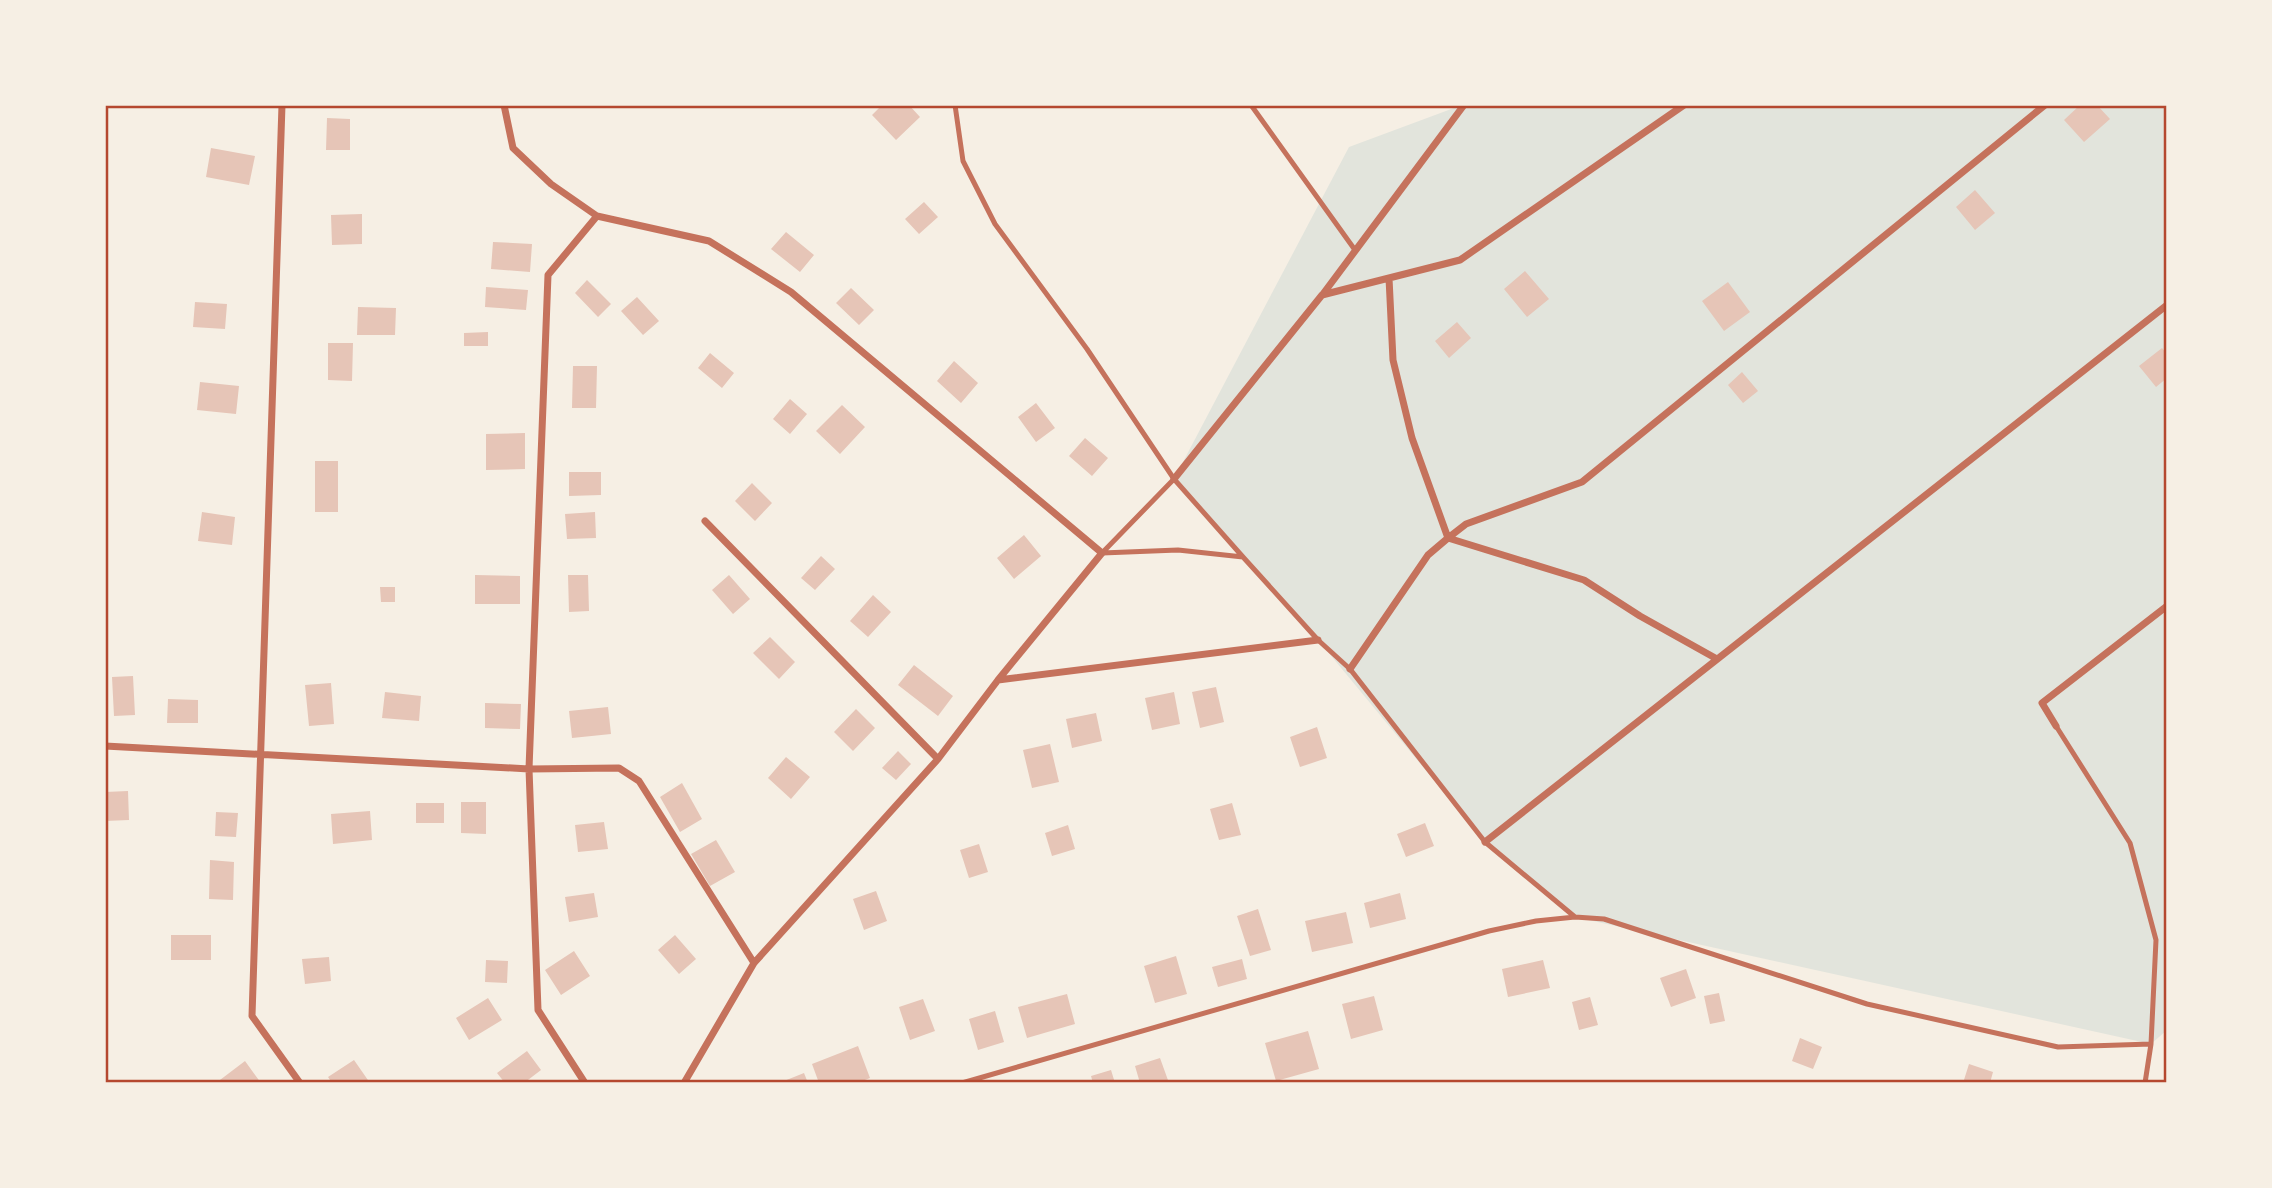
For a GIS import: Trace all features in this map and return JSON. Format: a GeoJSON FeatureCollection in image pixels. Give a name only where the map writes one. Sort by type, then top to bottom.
{"type":"FeatureCollection","features":[{"type":"Feature","properties":{"kind":"street"},"geometry":{"type":"LineString","coordinates":[[282,105],[253,1016],[300,1083]]}},
{"type":"Feature","properties":{"kind":"street"},"geometry":{"type":"LineString","coordinates":[[504,105],[513,148],[551,184],[597,216],[709,241],[791,292],[1102,553],[998,680],[938,759],[754,963],[684,1083]]}},
{"type":"Feature","properties":{"kind":"street"},"geometry":{"type":"LineString","coordinates":[[1174,479],[1322,295],[1464,105]]}},
{"type":"Feature","properties":{"kind":"street"},"geometry":{"type":"LineString","coordinates":[[1322,295],[1460,260],[1684,105]]}},
{"type":"Feature","properties":{"kind":"street"},"geometry":{"type":"LineString","coordinates":[[1350,669],[1428,555],[1448,538],[1466,524],[1582,482],[2045,105]]}},
{"type":"Feature","properties":{"kind":"street"},"geometry":{"type":"LineString","coordinates":[[585,1083],[538,1010],[529,769],[548,275],[597,216]]}},
{"type":"Feature","properties":{"kind":"street"},"geometry":{"type":"LineString","coordinates":[[1389,278],[1393,360],[1412,438],[1448,538]]}},
{"type":"Feature","properties":{"kind":"street"},"geometry":{"type":"LineString","coordinates":[[1485,842],[2167,305]]}},
{"type":"Feature","properties":{"kind":"street"},"geometry":{"type":"LineString","coordinates":[[705,521],[938,759]]}},
{"type":"Feature","properties":{"kind":"street"},"geometry":{"type":"LineString","coordinates":[[1448,538],[1584,580],[1640,616],[1717,659]]}},
{"type":"Feature","properties":{"kind":"street"},"geometry":{"type":"LineString","coordinates":[[2056,726],[2042,703],[2167,606]]}},
{"type":"Feature","properties":{"kind":"street"},"geometry":{"type":"LineString","coordinates":[[998,680],[1318,640]]}},
{"type":"Feature","properties":{"kind":"street"},"geometry":{"type":"LineString","coordinates":[[105,746],[529,769],[619,768],[639,782],[754,963]]}},
{"type":"Feature","properties":{"kind":"lane"},"geometry":{"type":"LineString","coordinates":[[955,105],[963,161],[995,224],[1087,349],[1174,479],[1318,640],[1350,669],[1485,842],[1575,917]]}},
{"type":"Feature","properties":{"kind":"lane"},"geometry":{"type":"LineString","coordinates":[[1251,105],[1355,250]]}},
{"type":"Feature","properties":{"kind":"lane"},"geometry":{"type":"LineString","coordinates":[[1102,553],[1174,479]]}},
{"type":"Feature","properties":{"kind":"lane"},"geometry":{"type":"LineString","coordinates":[[1102,553],[1178,550],[1243,557]]}},
{"type":"Feature","properties":{"kind":"lane"},"geometry":{"type":"LineString","coordinates":[[2056,726],[2130,843],[2156,940],[2151,1044],[2145,1083]]}},
{"type":"Feature","properties":{"kind":"lane"},"geometry":{"type":"LineString","coordinates":[[962,1083],[1489,931],[1575,917],[1604,919],[1867,1004],[2059,1047],[2151,1044]]}},
{"type":"Feature","properties":{"kind":"shaded area"},"geometry":{"type":"Polygon","coordinates":[[[1462,105],[2167,105],[2167,1030],[2151,1044],[1575,917],[1485,842],[1318,640],[1174,479],[1349,147],[1462,105]]]}},
{"type":"Feature","properties":{"kind":"building"},"geometry":{"type":"Polygon","coordinates":[[[882,105],[909,105],[920,117],[896,140],[872,115],[882,105]]]}},
{"type":"Feature","properties":{"kind":"building"},"geometry":{"type":"Polygon","coordinates":[[[2080,105],[2097,105],[2110,119],[2084,142],[2064,120],[2080,105]]]}},
{"type":"Feature","properties":{"kind":"building"},"geometry":{"type":"Polygon","coordinates":[[[327,118],[350,119],[350,150],[326,150],[327,118]]]}},
{"type":"Feature","properties":{"kind":"building"},"geometry":{"type":"Polygon","coordinates":[[[211,148],[255,156],[249,185],[206,177],[211,148]]]}},
{"type":"Feature","properties":{"kind":"building"},"geometry":{"type":"Polygon","coordinates":[[[1975,190],[1995,213],[1975,230],[1956,207],[1975,190]]]}},
{"type":"Feature","properties":{"kind":"building"},"geometry":{"type":"Polygon","coordinates":[[[924,202],[938,217],[919,234],[905,219],[924,202]]]}},
{"type":"Feature","properties":{"kind":"building"},"geometry":{"type":"Polygon","coordinates":[[[362,214],[362,244],[332,245],[331,215],[362,214]]]}},
{"type":"Feature","properties":{"kind":"building"},"geometry":{"type":"Polygon","coordinates":[[[786,232],[814,255],[800,272],[771,249],[786,232]]]}},
{"type":"Feature","properties":{"kind":"building"},"geometry":{"type":"Polygon","coordinates":[[[493,242],[532,244],[530,272],[491,269],[493,242]]]}},
{"type":"Feature","properties":{"kind":"building"},"geometry":{"type":"Polygon","coordinates":[[[1525,271],[1549,299],[1527,317],[1504,289],[1525,271]]]}},
{"type":"Feature","properties":{"kind":"building"},"geometry":{"type":"Polygon","coordinates":[[[587,280],[611,304],[598,317],[575,293],[587,280]]]}},
{"type":"Feature","properties":{"kind":"building"},"geometry":{"type":"Polygon","coordinates":[[[1728,282],[1750,312],[1724,331],[1702,301],[1728,282]]]}},
{"type":"Feature","properties":{"kind":"building"},"geometry":{"type":"Polygon","coordinates":[[[486,287],[528,290],[526,310],[485,307],[486,287]]]}},
{"type":"Feature","properties":{"kind":"building"},"geometry":{"type":"Polygon","coordinates":[[[851,288],[874,310],[859,325],[836,303],[851,288]]]}},
{"type":"Feature","properties":{"kind":"building"},"geometry":{"type":"Polygon","coordinates":[[[637,297],[659,321],[643,335],[621,311],[637,297]]]}},
{"type":"Feature","properties":{"kind":"building"},"geometry":{"type":"Polygon","coordinates":[[[195,302],[227,304],[225,329],[193,327],[195,302]]]}},
{"type":"Feature","properties":{"kind":"building"},"geometry":{"type":"Polygon","coordinates":[[[358,307],[396,308],[395,335],[357,335],[358,307]]]}},
{"type":"Feature","properties":{"kind":"building"},"geometry":{"type":"Polygon","coordinates":[[[1457,322],[1471,338],[1449,358],[1435,341],[1457,322]]]}},
{"type":"Feature","properties":{"kind":"building"},"geometry":{"type":"Polygon","coordinates":[[[488,332],[488,346],[464,346],[464,333],[488,332]]]}},
{"type":"Feature","properties":{"kind":"building"},"geometry":{"type":"Polygon","coordinates":[[[328,343],[353,343],[352,381],[328,380],[328,343]]]}},
{"type":"Feature","properties":{"kind":"building"},"geometry":{"type":"Polygon","coordinates":[[[2162,348],[2167,354],[2167,378],[2156,387],[2139,366],[2162,348]]]}},
{"type":"Feature","properties":{"kind":"building"},"geometry":{"type":"Polygon","coordinates":[[[710,353],[734,373],[722,388],[698,368],[710,353]]]}},
{"type":"Feature","properties":{"kind":"building"},"geometry":{"type":"Polygon","coordinates":[[[954,361],[978,383],[961,403],[937,381],[954,361]]]}},
{"type":"Feature","properties":{"kind":"building"},"geometry":{"type":"Polygon","coordinates":[[[573,366],[597,366],[596,408],[572,408],[573,366]]]}},
{"type":"Feature","properties":{"kind":"building"},"geometry":{"type":"Polygon","coordinates":[[[1742,372],[1758,391],[1743,403],[1728,385],[1742,372]]]}},
{"type":"Feature","properties":{"kind":"building"},"geometry":{"type":"Polygon","coordinates":[[[200,382],[239,386],[236,414],[197,410],[200,382]]]}},
{"type":"Feature","properties":{"kind":"building"},"geometry":{"type":"Polygon","coordinates":[[[790,399],[807,414],[790,434],[773,419],[790,399]]]}},
{"type":"Feature","properties":{"kind":"building"},"geometry":{"type":"Polygon","coordinates":[[[1036,403],[1055,428],[1036,442],[1018,417],[1036,403]]]}},
{"type":"Feature","properties":{"kind":"building"},"geometry":{"type":"Polygon","coordinates":[[[842,405],[865,427],[840,454],[816,431],[842,405]]]}},
{"type":"Feature","properties":{"kind":"building"},"geometry":{"type":"Polygon","coordinates":[[[525,433],[525,469],[486,470],[486,434],[525,433]]]}},
{"type":"Feature","properties":{"kind":"building"},"geometry":{"type":"Polygon","coordinates":[[[1085,438],[1108,458],[1092,476],[1069,456],[1085,438]]]}},
{"type":"Feature","properties":{"kind":"building"},"geometry":{"type":"Polygon","coordinates":[[[315,461],[338,461],[338,512],[315,512],[315,461]]]}},
{"type":"Feature","properties":{"kind":"building"},"geometry":{"type":"Polygon","coordinates":[[[569,472],[601,472],[601,495],[569,496],[569,472]]]}},
{"type":"Feature","properties":{"kind":"building"},"geometry":{"type":"Polygon","coordinates":[[[752,483],[772,503],[755,521],[735,501],[752,483]]]}},
{"type":"Feature","properties":{"kind":"building"},"geometry":{"type":"Polygon","coordinates":[[[202,512],[235,517],[232,545],[198,541],[202,512]]]}},
{"type":"Feature","properties":{"kind":"building"},"geometry":{"type":"Polygon","coordinates":[[[595,512],[596,538],[567,539],[565,514],[595,512]]]}},
{"type":"Feature","properties":{"kind":"building"},"geometry":{"type":"Polygon","coordinates":[[[1024,535],[1041,556],[1014,579],[997,558],[1024,535]]]}},
{"type":"Feature","properties":{"kind":"building"},"geometry":{"type":"Polygon","coordinates":[[[821,556],[835,569],[815,590],[801,578],[821,556]]]}},
{"type":"Feature","properties":{"kind":"building"},"geometry":{"type":"Polygon","coordinates":[[[475,575],[520,576],[520,604],[475,604],[475,575]]]}},
{"type":"Feature","properties":{"kind":"building"},"geometry":{"type":"Polygon","coordinates":[[[568,575],[588,575],[589,611],[569,612],[568,575]]]}},
{"type":"Feature","properties":{"kind":"building"},"geometry":{"type":"Polygon","coordinates":[[[729,575],[750,599],[733,614],[712,590],[729,575]]]}},
{"type":"Feature","properties":{"kind":"building"},"geometry":{"type":"Polygon","coordinates":[[[380,587],[395,587],[395,602],[381,602],[380,587]]]}},
{"type":"Feature","properties":{"kind":"building"},"geometry":{"type":"Polygon","coordinates":[[[873,595],[891,612],[868,637],[850,621],[873,595]]]}},
{"type":"Feature","properties":{"kind":"building"},"geometry":{"type":"Polygon","coordinates":[[[770,637],[795,662],[779,679],[753,653],[770,637]]]}},
{"type":"Feature","properties":{"kind":"building"},"geometry":{"type":"Polygon","coordinates":[[[914,665],[953,696],[938,716],[898,685],[914,665]]]}},
{"type":"Feature","properties":{"kind":"building"},"geometry":{"type":"Polygon","coordinates":[[[133,676],[135,715],[114,716],[112,677],[133,676]]]}},
{"type":"Feature","properties":{"kind":"building"},"geometry":{"type":"Polygon","coordinates":[[[331,683],[334,724],[309,726],[305,685],[331,683]]]}},
{"type":"Feature","properties":{"kind":"building"},"geometry":{"type":"Polygon","coordinates":[[[1216,687],[1224,722],[1200,728],[1192,692],[1216,687]]]}},
{"type":"Feature","properties":{"kind":"building"},"geometry":{"type":"Polygon","coordinates":[[[385,692],[421,696],[419,721],[382,718],[385,692]]]}},
{"type":"Feature","properties":{"kind":"building"},"geometry":{"type":"Polygon","coordinates":[[[1174,692],[1180,724],[1152,730],[1145,698],[1174,692]]]}},
{"type":"Feature","properties":{"kind":"building"},"geometry":{"type":"Polygon","coordinates":[[[168,699],[198,700],[198,723],[167,723],[168,699]]]}},
{"type":"Feature","properties":{"kind":"building"},"geometry":{"type":"Polygon","coordinates":[[[485,703],[521,704],[520,729],[485,728],[485,703]]]}},
{"type":"Feature","properties":{"kind":"building"},"geometry":{"type":"Polygon","coordinates":[[[608,707],[611,734],[572,738],[569,711],[608,707]]]}},
{"type":"Feature","properties":{"kind":"building"},"geometry":{"type":"Polygon","coordinates":[[[856,709],[875,728],[853,751],[834,732],[856,709]]]}},
{"type":"Feature","properties":{"kind":"building"},"geometry":{"type":"Polygon","coordinates":[[[1096,713],[1102,741],[1072,748],[1066,719],[1096,713]]]}},
{"type":"Feature","properties":{"kind":"building"},"geometry":{"type":"Polygon","coordinates":[[[1317,727],[1327,758],[1300,767],[1290,737],[1317,727]]]}},
{"type":"Feature","properties":{"kind":"building"},"geometry":{"type":"Polygon","coordinates":[[[1050,744],[1059,782],[1032,788],[1023,750],[1050,744]]]}},
{"type":"Feature","properties":{"kind":"building"},"geometry":{"type":"Polygon","coordinates":[[[898,751],[911,764],[896,780],[882,768],[898,751]]]}},
{"type":"Feature","properties":{"kind":"building"},"geometry":{"type":"Polygon","coordinates":[[[786,757],[810,777],[791,799],[768,778],[786,757]]]}},
{"type":"Feature","properties":{"kind":"building"},"geometry":{"type":"Polygon","coordinates":[[[682,783],[702,819],[680,832],[660,797],[682,783]]]}},
{"type":"Feature","properties":{"kind":"building"},"geometry":{"type":"Polygon","coordinates":[[[128,791],[129,820],[105,821],[105,792],[128,791]]]}},
{"type":"Feature","properties":{"kind":"building"},"geometry":{"type":"Polygon","coordinates":[[[461,802],[486,802],[486,834],[461,833],[461,802]]]}},
{"type":"Feature","properties":{"kind":"building"},"geometry":{"type":"Polygon","coordinates":[[[416,803],[444,803],[444,823],[416,823],[416,803]]]}},
{"type":"Feature","properties":{"kind":"building"},"geometry":{"type":"Polygon","coordinates":[[[1232,803],[1241,835],[1219,840],[1210,809],[1232,803]]]}},
{"type":"Feature","properties":{"kind":"building"},"geometry":{"type":"Polygon","coordinates":[[[370,811],[372,840],[333,844],[331,814],[370,811]]]}},
{"type":"Feature","properties":{"kind":"building"},"geometry":{"type":"Polygon","coordinates":[[[216,812],[238,813],[236,837],[215,836],[216,812]]]}},
{"type":"Feature","properties":{"kind":"building"},"geometry":{"type":"Polygon","coordinates":[[[604,822],[608,849],[578,852],[575,825],[604,822]]]}},
{"type":"Feature","properties":{"kind":"building"},"geometry":{"type":"Polygon","coordinates":[[[1425,823],[1434,846],[1406,857],[1397,834],[1425,823]]]}},
{"type":"Feature","properties":{"kind":"building"},"geometry":{"type":"Polygon","coordinates":[[[1068,825],[1075,849],[1052,856],[1045,833],[1068,825]]]}},
{"type":"Feature","properties":{"kind":"building"},"geometry":{"type":"Polygon","coordinates":[[[716,840],[735,872],[710,886],[691,854],[716,840]]]}},
{"type":"Feature","properties":{"kind":"building"},"geometry":{"type":"Polygon","coordinates":[[[979,844],[988,872],[969,878],[960,850],[979,844]]]}},
{"type":"Feature","properties":{"kind":"building"},"geometry":{"type":"Polygon","coordinates":[[[210,860],[234,862],[233,900],[209,899],[210,860]]]}},
{"type":"Feature","properties":{"kind":"building"},"geometry":{"type":"Polygon","coordinates":[[[876,891],[887,921],[864,930],[853,899],[876,891]]]}},
{"type":"Feature","properties":{"kind":"building"},"geometry":{"type":"Polygon","coordinates":[[[594,893],[598,917],[569,922],[565,897],[594,893]]]}},
{"type":"Feature","properties":{"kind":"building"},"geometry":{"type":"Polygon","coordinates":[[[1400,893],[1406,919],[1370,928],[1364,903],[1400,893]]]}},
{"type":"Feature","properties":{"kind":"building"},"geometry":{"type":"Polygon","coordinates":[[[1258,909],[1271,950],[1250,956],[1237,916],[1258,909]]]}},
{"type":"Feature","properties":{"kind":"building"},"geometry":{"type":"Polygon","coordinates":[[[1346,912],[1353,943],[1312,952],[1305,921],[1346,912]]]}},
{"type":"Feature","properties":{"kind":"building"},"geometry":{"type":"Polygon","coordinates":[[[171,935],[211,935],[211,960],[171,960],[171,935]]]}},
{"type":"Feature","properties":{"kind":"building"},"geometry":{"type":"Polygon","coordinates":[[[675,935],[696,959],[679,974],[658,950],[675,935]]]}},
{"type":"Feature","properties":{"kind":"building"},"geometry":{"type":"Polygon","coordinates":[[[574,951],[590,976],[561,995],[545,970],[574,951]]]}},
{"type":"Feature","properties":{"kind":"building"},"geometry":{"type":"Polygon","coordinates":[[[1176,956],[1187,994],[1155,1003],[1144,966],[1176,956]]]}},
{"type":"Feature","properties":{"kind":"building"},"geometry":{"type":"Polygon","coordinates":[[[329,957],[331,981],[305,984],[302,959],[329,957]]]}},
{"type":"Feature","properties":{"kind":"building"},"geometry":{"type":"Polygon","coordinates":[[[1242,959],[1247,979],[1218,987],[1212,967],[1242,959]]]}},
{"type":"Feature","properties":{"kind":"building"},"geometry":{"type":"Polygon","coordinates":[[[486,960],[508,961],[507,983],[485,982],[486,960]]]}},
{"type":"Feature","properties":{"kind":"building"},"geometry":{"type":"Polygon","coordinates":[[[1543,960],[1550,988],[1508,997],[1502,969],[1543,960]]]}},
{"type":"Feature","properties":{"kind":"building"},"geometry":{"type":"Polygon","coordinates":[[[1686,969],[1696,998],[1671,1007],[1660,978],[1686,969]]]}},
{"type":"Feature","properties":{"kind":"building"},"geometry":{"type":"Polygon","coordinates":[[[1719,993],[1725,1021],[1710,1024],[1704,996],[1719,993]]]}},
{"type":"Feature","properties":{"kind":"building"},"geometry":{"type":"Polygon","coordinates":[[[1067,994],[1075,1024],[1027,1038],[1018,1007],[1067,994]]]}},
{"type":"Feature","properties":{"kind":"building"},"geometry":{"type":"Polygon","coordinates":[[[1374,996],[1383,1030],[1351,1039],[1342,1004],[1374,996]]]}},
{"type":"Feature","properties":{"kind":"building"},"geometry":{"type":"Polygon","coordinates":[[[1590,997],[1598,1025],[1579,1030],[1572,1002],[1590,997]]]}},
{"type":"Feature","properties":{"kind":"building"},"geometry":{"type":"Polygon","coordinates":[[[488,998],[502,1020],[469,1040],[456,1018],[488,998]]]}},
{"type":"Feature","properties":{"kind":"building"},"geometry":{"type":"Polygon","coordinates":[[[923,999],[935,1031],[910,1040],[899,1007],[923,999]]]}},
{"type":"Feature","properties":{"kind":"building"},"geometry":{"type":"Polygon","coordinates":[[[995,1011],[1004,1042],[978,1050],[969,1019],[995,1011]]]}},
{"type":"Feature","properties":{"kind":"building"},"geometry":{"type":"Polygon","coordinates":[[[1308,1031],[1319,1069],[1276,1081],[1265,1043],[1308,1031]]]}},
{"type":"Feature","properties":{"kind":"building"},"geometry":{"type":"Polygon","coordinates":[[[1800,1038],[1822,1047],[1813,1069],[1792,1061],[1800,1038]]]}},
{"type":"Feature","properties":{"kind":"building"},"geometry":{"type":"Polygon","coordinates":[[[858,1046],[870,1078],[857,1083],[819,1083],[812,1064],[858,1046]]]}},
{"type":"Feature","properties":{"kind":"building"},"geometry":{"type":"Polygon","coordinates":[[[527,1051],[541,1070],[524,1083],[505,1083],[497,1073],[527,1051]]]}},
{"type":"Feature","properties":{"kind":"building"},"geometry":{"type":"Polygon","coordinates":[[[1160,1058],[1169,1083],[1140,1083],[1135,1066],[1160,1058]]]}},
{"type":"Feature","properties":{"kind":"building"},"geometry":{"type":"Polygon","coordinates":[[[354,1060],[370,1083],[332,1083],[328,1077],[354,1060]]]}},
{"type":"Feature","properties":{"kind":"building"},"geometry":{"type":"Polygon","coordinates":[[[245,1061],[261,1083],[216,1083],[245,1061]]]}},
{"type":"Feature","properties":{"kind":"building"},"geometry":{"type":"Polygon","coordinates":[[[1969,1064],[1993,1072],[1990,1083],[1963,1083],[1969,1064]]]}},
{"type":"Feature","properties":{"kind":"building"},"geometry":{"type":"Polygon","coordinates":[[[1111,1070],[1115,1083],[1093,1083],[1091,1076],[1111,1070]]]}},
{"type":"Feature","properties":{"kind":"building"},"geometry":{"type":"Polygon","coordinates":[[[804,1073],[808,1083],[779,1083],[804,1073]]]}}]}
